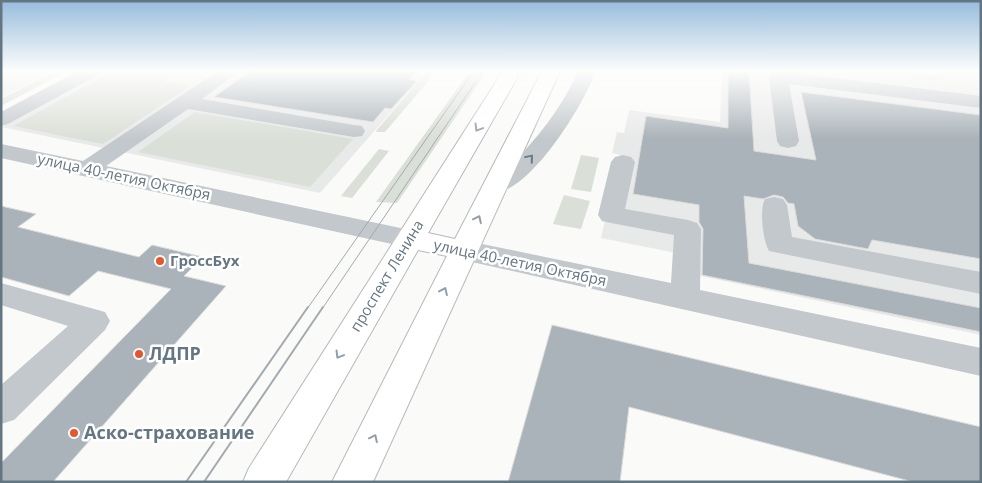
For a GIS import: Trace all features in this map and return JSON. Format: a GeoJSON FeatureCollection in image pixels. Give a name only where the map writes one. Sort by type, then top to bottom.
{"type":"FeatureCollection","features":[{"type":"Feature","properties":{"kind":"main road","name":"проспект Ленина"},"geometry":{"type":"LineString","coordinates":[[263,482],[498,94]]}},
{"type":"Feature","properties":{"kind":"main road"},"geometry":{"type":"LineString","coordinates":[[352,482],[540,94]]}},
{"type":"Feature","properties":{"kind":"main road","name":"улица 40-летия Октября"},"geometry":{"type":"LineString","coordinates":[[410,239],[464,250]]}},
{"type":"Feature","properties":{"kind":"street"},"geometry":{"type":"LineString","coordinates":[[1,120],[50,94]]}},
{"type":"Feature","properties":{"kind":"street"},"geometry":{"type":"LineString","coordinates":[[87,169],[197,94]]}},
{"type":"Feature","properties":{"kind":"street"},"geometry":{"type":"LineString","coordinates":[[493,188],[515,176],[559,124],[577,94]]}},
{"type":"Feature","properties":{"kind":"street"},"geometry":{"type":"LineString","coordinates":[[781,94],[788,141]]}},
{"type":"Feature","properties":{"kind":"street"},"geometry":{"type":"LineString","coordinates":[[912,94],[981,102]]}},
{"type":"Feature","properties":{"kind":"street"},"geometry":{"type":"LineString","coordinates":[[184,102],[354,130]]}},
{"type":"Feature","properties":{"kind":"street","name":"улица 40-летия Октября"},"geometry":{"type":"LineString","coordinates":[[1,151],[410,239]]}},
{"type":"Feature","properties":{"kind":"street"},"geometry":{"type":"LineString","coordinates":[[623,162],[611,215],[688,229],[684,298]]}},
{"type":"Feature","properties":{"kind":"street"},"geometry":{"type":"LineString","coordinates":[[774,205],[779,244],[981,283]]}},
{"type":"Feature","properties":{"kind":"street","name":"улица 40-летия Октября"},"geometry":{"type":"LineString","coordinates":[[464,250],[981,362]]}},
{"type":"Feature","properties":{"kind":"street"},"geometry":{"type":"LineString","coordinates":[[1,294],[94,321],[1,408]]}},
{"type":"Feature","properties":{"kind":"shaded area"},"geometry":{"type":"Polygon","coordinates":[[[1,94],[10,94],[1,98],[1,94]]]}},
{"type":"Feature","properties":{"kind":"shaded area"},"geometry":{"type":"Polygon","coordinates":[[[12,94],[24,94],[1,106],[1,99],[12,94]]]}},
{"type":"Feature","properties":{"kind":"shaded area"},"geometry":{"type":"Polygon","coordinates":[[[64,94],[407,94],[320,193],[2,127],[64,94]]]}},
{"type":"Feature","properties":{"kind":"shaded area"},"geometry":{"type":"Polygon","coordinates":[[[72,94],[179,94],[103,144],[13,126],[72,94]]]}},
{"type":"Feature","properties":{"kind":"shaded area"},"geometry":{"type":"Polygon","coordinates":[[[408,94],[418,94],[385,132],[376,131],[408,94]]]}},
{"type":"Feature","properties":{"kind":"shaded area"},"geometry":{"type":"Polygon","coordinates":[[[454,94],[472,94],[397,203],[376,202],[454,94]]]}},
{"type":"Feature","properties":{"kind":"shaded area"},"geometry":{"type":"Polygon","coordinates":[[[721,94],[981,94],[981,335],[696,275],[696,257],[601,238],[620,155],[612,153],[617,132],[624,133],[629,110],[720,122],[721,94]]]}},
{"type":"Feature","properties":{"kind":"shaded area"},"geometry":{"type":"Polygon","coordinates":[[[195,112],[353,139],[310,187],[138,152],[195,112]]]}},
{"type":"Feature","properties":{"kind":"shaded area"},"geometry":{"type":"Polygon","coordinates":[[[379,149],[389,151],[352,198],[341,196],[379,149]]]}},
{"type":"Feature","properties":{"kind":"shaded area"},"geometry":{"type":"Polygon","coordinates":[[[581,155],[599,158],[591,192],[571,189],[581,155]]]}},
{"type":"Feature","properties":{"kind":"shaded area"},"geometry":{"type":"Polygon","coordinates":[[[564,195],[590,201],[581,229],[553,224],[564,195]]]}},
{"type":"Feature","properties":{"kind":"building"},"geometry":{"type":"Polygon","coordinates":[[[219,94],[405,94],[391,109],[385,108],[373,122],[214,97],[219,94]]]}},
{"type":"Feature","properties":{"kind":"building"},"geometry":{"type":"Polygon","coordinates":[[[728,94],[750,94],[754,151],[816,160],[801,94],[981,115],[981,259],[872,240],[868,249],[815,239],[798,226],[794,204],[788,203],[783,197],[774,195],[763,199],[744,196],[749,263],[981,308],[981,332],[702,275],[703,229],[699,222],[699,205],[633,194],[646,116],[728,128],[728,94]]]}},
{"type":"Feature","properties":{"kind":"building"},"geometry":{"type":"Polygon","coordinates":[[[1,206],[36,214],[18,227],[139,257],[152,245],[203,257],[184,276],[226,286],[53,482],[1,482],[1,463],[171,289],[98,271],[69,296],[1,277],[1,206]]]}},
{"type":"Feature","properties":{"kind":"building"},"geometry":{"type":"Polygon","coordinates":[[[552,325],[981,427],[981,482],[913,482],[629,407],[620,482],[508,482],[552,325]]]}},
{"type":"Feature","properties":{"kind":"tram line"},"geometry":{"type":"LineString","coordinates":[[307,309],[458,94]]}},
{"type":"Feature","properties":{"kind":"tram line"},"geometry":{"type":"LineString","coordinates":[[322,309],[468,94]]}},
{"type":"Feature","properties":{"kind":"tram line"},"geometry":{"type":"LineString","coordinates":[[186,482],[308,307]]}},
{"type":"Feature","properties":{"kind":"tram line"},"geometry":{"type":"LineString","coordinates":[[204,482],[323,307]]}},
{"type":"Feature","properties":{"kind":"place","name":"ГроссБух"},"geometry":{"type":"Point","coordinates":[160,261]}},
{"type":"Feature","properties":{"kind":"place","name":"ЛДПР"},"geometry":{"type":"Point","coordinates":[139,354]}},
{"type":"Feature","properties":{"kind":"place","name":"Аско-страхование"},"geometry":{"type":"Point","coordinates":[74,433]}}]}
